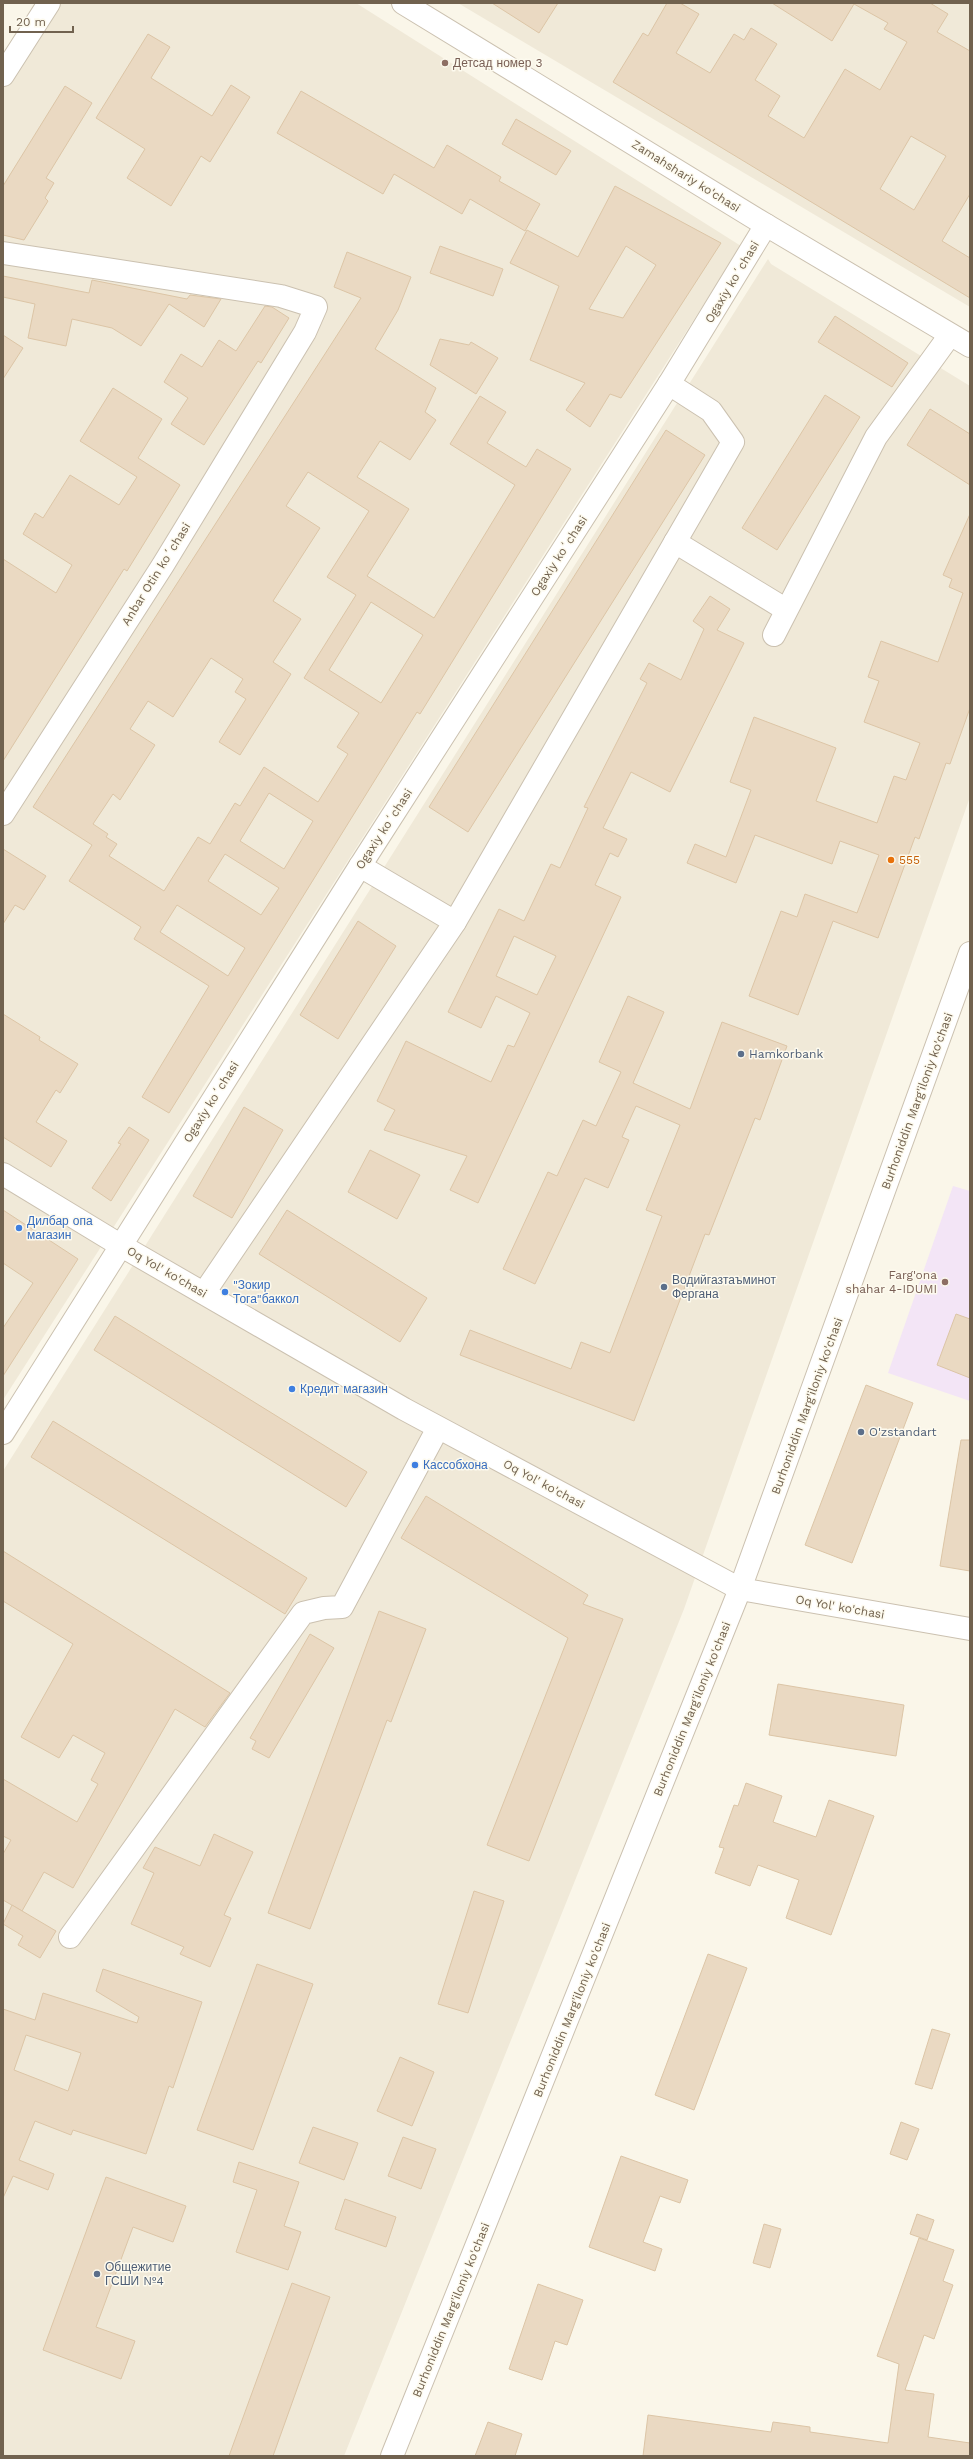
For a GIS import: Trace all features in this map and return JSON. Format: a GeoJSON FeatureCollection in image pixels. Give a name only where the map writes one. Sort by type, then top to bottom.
{"type":"FeatureCollection","features":[{"type":"Feature","properties":{"kind":"street"},"geometry":{"type":"LineString","coordinates":[[3,75],[49,3]]}},
{"type":"Feature","properties":{"kind":"street","name":"Zamahshariy ko'chasi"},"geometry":{"type":"LineString","coordinates":[[403,3],[766,225],[970,346]]}},
{"type":"Feature","properties":{"kind":"street","name":"Ogaxiy koʻchasi"},"geometry":{"type":"LineString","coordinates":[[3,1433],[360,866],[669,384],[766,225]]}},
{"type":"Feature","properties":{"kind":"street","name":"Anbar Otin koʻchasi"},"geometry":{"type":"LineString","coordinates":[[3,253],[281,296],[316,307],[305,332],[163,565],[3,814]]}},
{"type":"Feature","properties":{"kind":"street"},"geometry":{"type":"LineString","coordinates":[[774,635],[785,609],[814,560],[876,437],[950,334]]}},
{"type":"Feature","properties":{"kind":"street"},"geometry":{"type":"LineString","coordinates":[[204,1293],[455,922],[732,442],[711,411],[669,384]]}},
{"type":"Feature","properties":{"kind":"street"},"geometry":{"type":"LineString","coordinates":[[675,542],[785,609]]}},
{"type":"Feature","properties":{"kind":"street"},"geometry":{"type":"LineString","coordinates":[[360,866],[455,922]]}},
{"type":"Feature","properties":{"kind":"street","name":"Burhoniddin Marg'iloniy ko'chasi"},"geometry":{"type":"LineString","coordinates":[[392,2456],[740,1589],[970,953]]}},
{"type":"Feature","properties":{"kind":"street","name":"Oq Yol' ko'chasi"},"geometry":{"type":"LineString","coordinates":[[3,1174],[120,1245],[438,1428],[740,1589],[970,1629]]}},
{"type":"Feature","properties":{"kind":"street"},"geometry":{"type":"LineString","coordinates":[[70,1937],[303,1613],[324,1608],[342,1607],[438,1428]]}},
{"type":"Feature","properties":{"kind":"shaded area"},"geometry":{"type":"Polygon","coordinates":[[[40,3],[356,3],[741,246],[3,1400],[3,64],[40,3]]]}},
{"type":"Feature","properties":{"kind":"shaded area"},"geometry":{"type":"Polygon","coordinates":[[[458,3],[970,3],[970,307],[458,3]]]}},
{"type":"Feature","properties":{"kind":"shaded area"},"geometry":{"type":"Polygon","coordinates":[[[768,259],[771,264],[970,386],[970,797],[684,1609],[344,2456],[3,2456],[3,1471],[768,259]]]}},
{"type":"Feature","properties":{"kind":"shaded area","name":"Farg'ona shahar 4-IDUMI"},"geometry":{"type":"Polygon","coordinates":[[[953,1186],[970,1191],[970,1401],[888,1373],[953,1186]]]}},
{"type":"Feature","properties":{"kind":"building"},"geometry":{"type":"Polygon","coordinates":[[[492,3],[558,3],[539,33],[492,3]]]}},
{"type":"Feature","properties":{"kind":"building"},"geometry":{"type":"Polygon","coordinates":[[[667,3],[680,3],[699,14],[676,53],[710,73],[734,34],[744,40],[751,28],[777,44],[755,80],[780,96],[768,116],[804,138],[845,69],[880,90],[907,42],[884,29],[888,23],[854,4],[832,41],[772,3],[930,3],[948,14],[937,32],[970,51],[970,194],[942,241],[970,258],[970,298],[613,82],[643,33],[648,36],[667,3]],[[911,136],[880,189],[914,210],[946,156],[911,136]]]}},
{"type":"Feature","properties":{"kind":"building"},"geometry":{"type":"Polygon","coordinates":[[[148,34],[170,47],[151,78],[212,116],[231,85],[250,97],[210,162],[201,156],[171,206],[127,178],[145,149],[96,118],[148,34]]]}},
{"type":"Feature","properties":{"kind":"building"},"geometry":{"type":"Polygon","coordinates":[[[65,86],[92,103],[46,178],[54,183],[45,198],[48,201],[24,240],[3,235],[3,186],[65,86]]]}},
{"type":"Feature","properties":{"kind":"building"},"geometry":{"type":"Polygon","coordinates":[[[301,91],[434,168],[447,145],[501,177],[499,181],[540,204],[525,231],[470,199],[462,214],[394,174],[383,194],[277,133],[301,91]]]}},
{"type":"Feature","properties":{"kind":"building"},"geometry":{"type":"Polygon","coordinates":[[[516,119],[571,151],[556,175],[502,144],[516,119]]]}},
{"type":"Feature","properties":{"kind":"building"},"geometry":{"type":"Polygon","coordinates":[[[615,186],[721,243],[621,398],[610,394],[590,427],[566,410],[585,383],[530,360],[559,286],[510,263],[527,230],[578,257],[615,186]],[[626,246],[589,309],[623,318],[656,265],[626,246]]]}},
{"type":"Feature","properties":{"kind":"building"},"geometry":{"type":"Polygon","coordinates":[[[440,246],[503,269],[493,296],[430,273],[440,246]]]}},
{"type":"Feature","properties":{"kind":"building"},"geometry":{"type":"Polygon","coordinates":[[[347,252],[411,277],[398,310],[375,349],[436,388],[425,412],[436,420],[410,460],[380,441],[357,477],[409,509],[367,576],[434,618],[515,485],[450,444],[480,396],[506,412],[487,443],[526,467],[537,449],[571,469],[420,714],[417,712],[169,1113],[142,1097],[209,986],[134,939],[141,927],[69,881],[92,845],[33,807],[361,298],[334,287],[347,252]],[[308,472],[286,506],[320,528],[273,601],[301,619],[273,662],[291,674],[240,755],[219,742],[246,699],[235,692],[243,679],[211,658],[173,717],[148,701],[130,729],[155,745],[120,800],[113,794],[93,824],[108,834],[106,837],[117,844],[109,856],[164,891],[198,837],[210,844],[235,803],[240,806],[264,767],[318,802],[348,754],[337,747],[359,713],[304,678],[356,595],[327,577],[369,511],[308,472]],[[371,602],[329,670],[381,703],[423,635],[371,602]],[[269,793],[240,841],[284,869],[313,821],[269,793]],[[225,854],[208,881],[261,915],[279,888],[225,854]],[[177,905],[160,932],[228,976],[245,948],[177,905]]]}},
{"type":"Feature","properties":{"kind":"building"},"geometry":{"type":"Polygon","coordinates":[[[3,276],[89,293],[92,280],[187,299],[190,295],[221,299],[204,327],[169,304],[141,346],[112,328],[72,319],[66,346],[28,338],[35,304],[3,297],[3,276]]]}},
{"type":"Feature","properties":{"kind":"building"},"geometry":{"type":"Polygon","coordinates":[[[265,306],[272,307],[289,318],[261,363],[258,361],[204,445],[171,424],[188,398],[164,382],[181,354],[202,367],[219,340],[236,351],[265,306]]]}},
{"type":"Feature","properties":{"kind":"building"},"geometry":{"type":"Polygon","coordinates":[[[835,316],[908,363],[892,387],[818,342],[835,316]]]}},
{"type":"Feature","properties":{"kind":"building"},"geometry":{"type":"Polygon","coordinates":[[[3,335],[23,348],[3,379],[3,335]]]}},
{"type":"Feature","properties":{"kind":"building"},"geometry":{"type":"Polygon","coordinates":[[[440,339],[469,345],[471,342],[498,358],[476,394],[430,365],[440,339]]]}},
{"type":"Feature","properties":{"kind":"building"},"geometry":{"type":"Polygon","coordinates":[[[113,388],[162,419],[138,458],[180,485],[127,571],[124,569],[3,761],[3,559],[56,593],[72,565],[23,534],[35,513],[43,518],[70,475],[119,505],[137,477],[80,441],[113,388]]]}},
{"type":"Feature","properties":{"kind":"building"},"geometry":{"type":"Polygon","coordinates":[[[825,395],[860,417],[777,550],[742,528],[825,395]]]}},
{"type":"Feature","properties":{"kind":"building"},"geometry":{"type":"Polygon","coordinates":[[[930,409],[970,434],[970,485],[907,445],[930,409]]]}},
{"type":"Feature","properties":{"kind":"building"},"geometry":{"type":"Polygon","coordinates":[[[666,430],[705,455],[468,832],[429,807],[666,430]]]}},
{"type":"Feature","properties":{"kind":"building"},"geometry":{"type":"Polygon","coordinates":[[[970,514],[970,708],[950,764],[946,763],[919,839],[915,837],[878,938],[833,921],[798,1015],[749,996],[781,911],[797,917],[805,894],[857,913],[879,855],[840,841],[832,864],[755,835],[736,883],[687,863],[695,844],[726,857],[751,790],[730,782],[754,717],[836,748],[816,801],[877,823],[894,776],[906,780],[920,743],[864,722],[879,681],[868,677],[881,641],[938,662],[963,593],[949,587],[952,579],[943,575],[970,514]]]}},
{"type":"Feature","properties":{"kind":"building"},"geometry":{"type":"Polygon","coordinates":[[[710,596],[730,609],[717,630],[744,643],[670,792],[631,772],[603,828],[627,839],[618,857],[610,853],[595,885],[621,897],[478,1203],[450,1190],[467,1156],[384,1130],[395,1110],[377,1101],[406,1041],[491,1082],[508,1045],[514,1047],[530,1013],[496,996],[481,1028],[448,1012],[499,909],[524,921],[551,864],[560,868],[588,808],[584,807],[647,683],[640,679],[649,663],[681,680],[704,629],[693,621],[710,596]],[[514,936],[496,976],[537,995],[556,956],[514,936]]]}},
{"type":"Feature","properties":{"kind":"building"},"geometry":{"type":"Polygon","coordinates":[[[3,849],[46,876],[24,910],[15,905],[3,924],[3,849]]]}},
{"type":"Feature","properties":{"kind":"building"},"geometry":{"type":"Polygon","coordinates":[[[358,921],[396,946],[338,1039],[300,1015],[358,921]]]}},
{"type":"Feature","properties":{"kind":"building"},"geometry":{"type":"Polygon","coordinates":[[[628,996],[664,1012],[633,1083],[690,1109],[722,1022],[787,1046],[760,1120],[755,1118],[709,1235],[705,1234],[634,1421],[460,1355],[470,1330],[571,1369],[581,1342],[610,1353],[662,1216],[646,1210],[680,1125],[636,1106],[622,1137],[629,1140],[608,1188],[585,1178],[535,1284],[503,1269],[548,1172],[557,1176],[583,1120],[596,1126],[621,1072],[599,1062],[628,996]]]}},
{"type":"Feature","properties":{"kind":"building"},"geometry":{"type":"Polygon","coordinates":[[[3,1014],[40,1037],[39,1040],[78,1064],[60,1093],[56,1090],[36,1122],[67,1141],[51,1167],[3,1137],[3,1014]]]}},
{"type":"Feature","properties":{"kind":"building"},"geometry":{"type":"Polygon","coordinates":[[[244,1107],[283,1130],[232,1218],[193,1196],[244,1107]]]}},
{"type":"Feature","properties":{"kind":"building"},"geometry":{"type":"Polygon","coordinates":[[[129,1127],[149,1140],[111,1201],[92,1188],[121,1144],[118,1143],[129,1127]]]}},
{"type":"Feature","properties":{"kind":"building"},"geometry":{"type":"Polygon","coordinates":[[[370,1150],[420,1175],[397,1219],[348,1192],[370,1150]]]}},
{"type":"Feature","properties":{"kind":"building"},"geometry":{"type":"Polygon","coordinates":[[[3,1210],[78,1259],[3,1376],[3,1328],[33,1283],[3,1263],[3,1210]]]}},
{"type":"Feature","properties":{"kind":"building"},"geometry":{"type":"Polygon","coordinates":[[[287,1210],[427,1298],[400,1342],[259,1254],[287,1210]]]}},
{"type":"Feature","properties":{"kind":"building"},"geometry":{"type":"Polygon","coordinates":[[[956,1314],[970,1319],[970,1378],[937,1365],[956,1314]]]}},
{"type":"Feature","properties":{"kind":"building"},"geometry":{"type":"Polygon","coordinates":[[[115,1316],[367,1472],[346,1507],[94,1350],[115,1316]]]}},
{"type":"Feature","properties":{"kind":"building"},"geometry":{"type":"Polygon","coordinates":[[[866,1385],[913,1403],[852,1563],[805,1545],[866,1385]]]}},
{"type":"Feature","properties":{"kind":"building"},"geometry":{"type":"Polygon","coordinates":[[[53,1421],[307,1578],[285,1614],[31,1457],[53,1421]]]}},
{"type":"Feature","properties":{"kind":"building"},"geometry":{"type":"Polygon","coordinates":[[[961,1440],[970,1440],[970,1571],[940,1566],[961,1440]]]}},
{"type":"Feature","properties":{"kind":"building"},"geometry":{"type":"Polygon","coordinates":[[[426,1496],[588,1595],[583,1604],[623,1619],[529,1861],[487,1845],[568,1638],[401,1538],[426,1496]]]}},
{"type":"Feature","properties":{"kind":"building"},"geometry":{"type":"Polygon","coordinates":[[[3,1551],[230,1693],[205,1727],[175,1709],[73,1888],[44,1872],[22,1911],[3,1900],[3,1854],[11,1840],[3,1836],[3,1779],[77,1822],[98,1784],[91,1780],[105,1753],[73,1735],[59,1758],[21,1737],[73,1644],[3,1601],[3,1551]]]}},
{"type":"Feature","properties":{"kind":"building"},"geometry":{"type":"Polygon","coordinates":[[[379,1611],[426,1629],[391,1722],[387,1720],[310,1929],[268,1913],[379,1611]]]}},
{"type":"Feature","properties":{"kind":"building"},"geometry":{"type":"Polygon","coordinates":[[[310,1634],[334,1648],[269,1758],[252,1749],[256,1741],[250,1738],[310,1634]]]}},
{"type":"Feature","properties":{"kind":"building"},"geometry":{"type":"Polygon","coordinates":[[[778,1684],[904,1705],[896,1756],[769,1735],[778,1684]]]}},
{"type":"Feature","properties":{"kind":"building"},"geometry":{"type":"Polygon","coordinates":[[[746,1783],[782,1796],[773,1822],[816,1837],[829,1800],[874,1816],[831,1935],[786,1918],[799,1880],[758,1865],[750,1886],[715,1873],[724,1848],[719,1847],[734,1805],[738,1806],[746,1783]]]}},
{"type":"Feature","properties":{"kind":"building"},"geometry":{"type":"Polygon","coordinates":[[[214,1834],[253,1852],[224,1915],[231,1918],[210,1967],[180,1954],[184,1947],[131,1924],[154,1873],[143,1868],[155,1847],[200,1866],[214,1834]]]}},
{"type":"Feature","properties":{"kind":"building"},"geometry":{"type":"Polygon","coordinates":[[[474,1891],[504,1901],[468,2013],[438,2004],[474,1891]]]}},
{"type":"Feature","properties":{"kind":"building"},"geometry":{"type":"Polygon","coordinates":[[[12,1905],[56,1931],[40,1958],[18,1945],[23,1936],[3,1924],[12,1905]]]}},
{"type":"Feature","properties":{"kind":"building"},"geometry":{"type":"Polygon","coordinates":[[[708,1954],[747,1968],[694,2110],[655,2095],[708,1954]]]}},
{"type":"Feature","properties":{"kind":"building"},"geometry":{"type":"Polygon","coordinates":[[[257,1964],[313,1984],[253,2150],[197,2130],[257,1964]]]}},
{"type":"Feature","properties":{"kind":"building"},"geometry":{"type":"Polygon","coordinates":[[[103,1969],[202,2002],[173,2088],[169,2086],[146,2154],[73,2130],[71,2135],[35,2121],[19,2160],[54,2174],[48,2190],[13,2176],[3,2198],[3,2009],[35,2020],[43,1993],[137,2023],[139,2017],[96,1991],[103,1969]],[[26,2035],[14,2070],[68,2091],[81,2053],[26,2035]]]}},
{"type":"Feature","properties":{"kind":"building"},"geometry":{"type":"Polygon","coordinates":[[[932,2029],[950,2034],[932,2089],[915,2084],[932,2029]]]}},
{"type":"Feature","properties":{"kind":"building"},"geometry":{"type":"Polygon","coordinates":[[[400,2057],[434,2072],[412,2126],[377,2111],[400,2057]]]}},
{"type":"Feature","properties":{"kind":"building"},"geometry":{"type":"Polygon","coordinates":[[[901,2122],[919,2129],[907,2160],[890,2154],[901,2122]]]}},
{"type":"Feature","properties":{"kind":"building"},"geometry":{"type":"Polygon","coordinates":[[[313,2127],[358,2143],[344,2180],[299,2163],[313,2127]]]}},
{"type":"Feature","properties":{"kind":"building"},"geometry":{"type":"Polygon","coordinates":[[[403,2137],[436,2149],[421,2189],[388,2176],[403,2137]]]}},
{"type":"Feature","properties":{"kind":"building"},"geometry":{"type":"Polygon","coordinates":[[[621,2156],[688,2180],[680,2203],[660,2196],[643,2242],[662,2249],[655,2271],[589,2247],[621,2156]]]}},
{"type":"Feature","properties":{"kind":"building"},"geometry":{"type":"Polygon","coordinates":[[[239,2162],[299,2182],[284,2226],[301,2232],[288,2270],[236,2252],[257,2190],[233,2182],[239,2162]]]}},
{"type":"Feature","properties":{"kind":"building"},"geometry":{"type":"Polygon","coordinates":[[[106,2177],[186,2206],[173,2242],[133,2227],[96,2327],[135,2341],[121,2379],[43,2350],[106,2177]]]}},
{"type":"Feature","properties":{"kind":"building"},"geometry":{"type":"Polygon","coordinates":[[[345,2199],[396,2217],[386,2247],[335,2229],[345,2199]]]}},
{"type":"Feature","properties":{"kind":"building"},"geometry":{"type":"Polygon","coordinates":[[[917,2214],[934,2220],[927,2240],[910,2234],[917,2214]]]}},
{"type":"Feature","properties":{"kind":"building"},"geometry":{"type":"Polygon","coordinates":[[[764,2224],[781,2229],[770,2268],[753,2263],[764,2224]]]}},
{"type":"Feature","properties":{"kind":"building"},"geometry":{"type":"Polygon","coordinates":[[[919,2238],[954,2250],[943,2281],[953,2285],[934,2339],[924,2335],[905,2390],[934,2394],[928,2437],[970,2443],[970,2456],[643,2456],[648,2415],[771,2432],[773,2422],[810,2427],[810,2432],[888,2443],[899,2364],[877,2356],[919,2238]]]}},
{"type":"Feature","properties":{"kind":"building"},"geometry":{"type":"Polygon","coordinates":[[[292,2283],[330,2297],[273,2456],[229,2456],[292,2283]]]}},
{"type":"Feature","properties":{"kind":"building"},"geometry":{"type":"Polygon","coordinates":[[[538,2284],[583,2300],[567,2345],[555,2341],[542,2380],[509,2369],[538,2284]]]}},
{"type":"Feature","properties":{"kind":"building"},"geometry":{"type":"Polygon","coordinates":[[[488,2422],[522,2434],[515,2456],[475,2456],[488,2422]]]}},
{"type":"Feature","properties":{"kind":"place","name":"Детсад номер 3"},"geometry":{"type":"Point","coordinates":[445,63]}},
{"type":"Feature","properties":{"kind":"place","name":"555"},"geometry":{"type":"Point","coordinates":[891,860]}},
{"type":"Feature","properties":{"kind":"place","name":"Hamkorbank"},"geometry":{"type":"Point","coordinates":[741,1054]}},
{"type":"Feature","properties":{"kind":"place","name":"Дилбар опа магазин"},"geometry":{"type":"Point","coordinates":[19,1228]}},
{"type":"Feature","properties":{"kind":"place","name":"Farg'ona shahar 4-IDUMI"},"geometry":{"type":"Point","coordinates":[945,1282]}},
{"type":"Feature","properties":{"kind":"place","name":"Водийгазтаъминот Фергана"},"geometry":{"type":"Point","coordinates":[664,1287]}},
{"type":"Feature","properties":{"kind":"place","name":"\"Зокир Тога\"баккол"},"geometry":{"type":"Point","coordinates":[225,1292]}},
{"type":"Feature","properties":{"kind":"place","name":"Кредит магазин"},"geometry":{"type":"Point","coordinates":[292,1389]}},
{"type":"Feature","properties":{"kind":"place","name":"O'zstandart"},"geometry":{"type":"Point","coordinates":[861,1432]}},
{"type":"Feature","properties":{"kind":"place","name":"Кассобхона"},"geometry":{"type":"Point","coordinates":[415,1465]}},
{"type":"Feature","properties":{"kind":"place","name":"Общежитие ГСШИ №4"},"geometry":{"type":"Point","coordinates":[97,2274]}}]}
